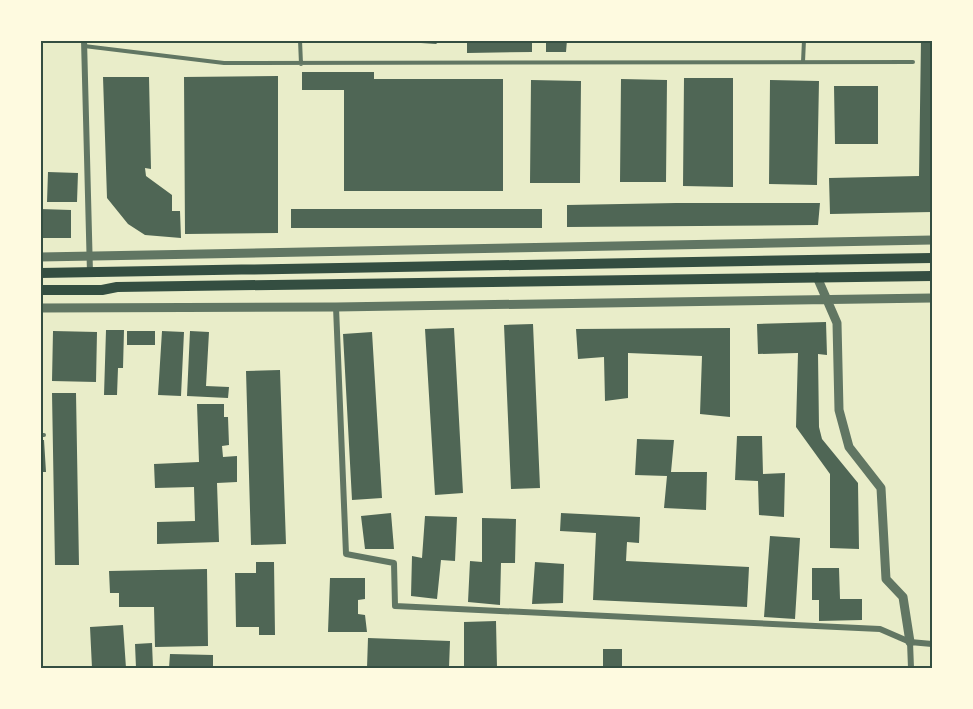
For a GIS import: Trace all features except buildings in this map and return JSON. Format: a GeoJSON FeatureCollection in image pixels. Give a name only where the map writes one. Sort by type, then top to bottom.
{"type":"FeatureCollection","features":[{"type":"Feature","properties":{"kind":"main road"},"geometry":{"type":"LineString","coordinates":[[40,273],[933,258]]}},
{"type":"Feature","properties":{"kind":"main road"},"geometry":{"type":"LineString","coordinates":[[40,290],[933,276]]}},
{"type":"Feature","properties":{"kind":"street"},"geometry":{"type":"LineString","coordinates":[[84,43],[90,273]]}},
{"type":"Feature","properties":{"kind":"street"},"geometry":{"type":"LineString","coordinates":[[40,257],[90,254],[933,240]]}},
{"type":"Feature","properties":{"kind":"street"},"geometry":{"type":"LineString","coordinates":[[817,278],[837,323],[839,410],[849,447],[881,488],[886,579],[903,597],[910,642],[911,669]]}},
{"type":"Feature","properties":{"kind":"street"},"geometry":{"type":"LineString","coordinates":[[40,308],[336,307],[933,298]]}},
{"type":"Feature","properties":{"kind":"street"},"geometry":{"type":"LineString","coordinates":[[336,307],[346,554],[394,563],[395,606],[880,629],[910,642],[933,644]]}},
{"type":"Feature","properties":{"kind":"lane"},"geometry":{"type":"LineString","coordinates":[[300,40],[301,64]]}},
{"type":"Feature","properties":{"kind":"lane"},"geometry":{"type":"LineString","coordinates":[[803,62],[804,40]]}},
{"type":"Feature","properties":{"kind":"lane"},"geometry":{"type":"LineString","coordinates":[[84,43],[224,63],[913,62]]}}]}
